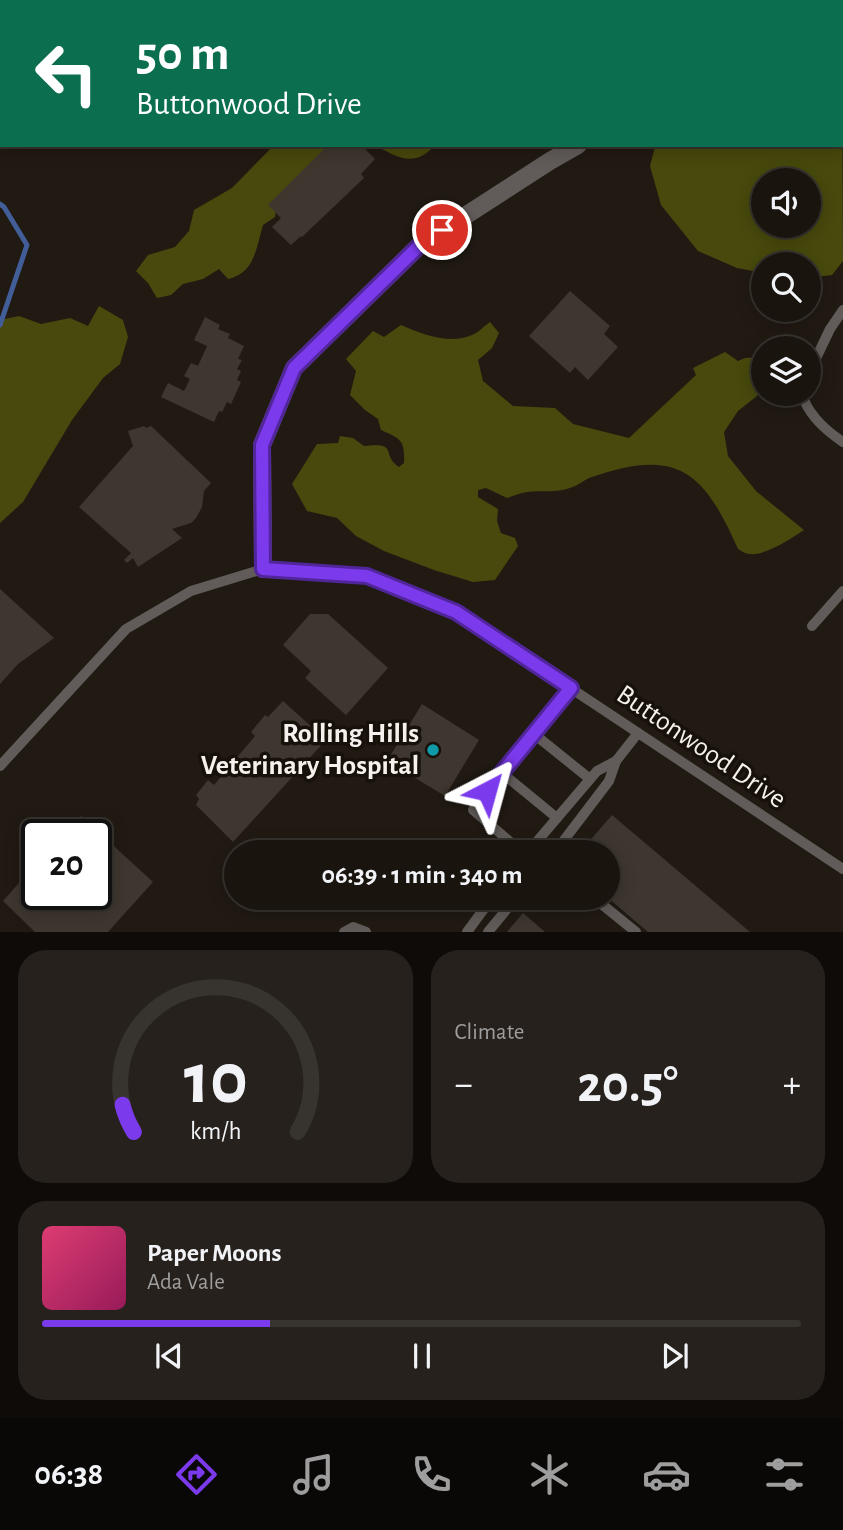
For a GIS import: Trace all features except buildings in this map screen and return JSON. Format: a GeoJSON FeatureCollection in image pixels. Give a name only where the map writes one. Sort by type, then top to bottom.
{"type":"FeatureCollection","features":[{"type":"Feature","properties":{"kind":"street"},"geometry":{"type":"LineString","coordinates":[[263,569],[262,445],[294,368],[421,244],[575,147]]}},
{"type":"Feature","properties":{"kind":"lane"},"geometry":{"type":"LineString","coordinates":[[821,348],[843,310]]}},
{"type":"Feature","properties":{"kind":"lane"},"geometry":{"type":"LineString","coordinates":[[806,406],[828,432],[843,442]]}},
{"type":"Feature","properties":{"kind":"lane","name":"Buttonwood Drive"},"geometry":{"type":"LineString","coordinates":[[0,766],[127,629],[191,591],[263,569],[367,576],[456,612],[843,869]]}},
{"type":"Feature","properties":{"kind":"lane"},"geometry":{"type":"LineString","coordinates":[[812,626],[843,591]]}},
{"type":"Feature","properties":{"kind":"lane"},"geometry":{"type":"LineString","coordinates":[[508,840],[472,810],[571,688]]}},
{"type":"Feature","properties":{"kind":"lane"},"geometry":{"type":"LineString","coordinates":[[534,733],[590,779]]}},
{"type":"Feature","properties":{"kind":"lane"},"geometry":{"type":"LineString","coordinates":[[564,840],[609,781],[616,761],[638,733]]}},
{"type":"Feature","properties":{"kind":"lane"},"geometry":{"type":"LineString","coordinates":[[538,840],[590,779],[601,768],[616,761]]}},
{"type":"Feature","properties":{"kind":"lane"},"geometry":{"type":"LineString","coordinates":[[502,773],[557,818]]}},
{"type":"Feature","properties":{"kind":"lane"},"geometry":{"type":"LineString","coordinates":[[467,932],[483,910]]}},
{"type":"Feature","properties":{"kind":"lane"},"geometry":{"type":"LineString","coordinates":[[488,932],[506,910]]}},
{"type":"Feature","properties":{"kind":"lane"},"geometry":{"type":"LineString","coordinates":[[609,910],[636,932]]}},
{"type":"Feature","properties":{"kind":"lane"},"geometry":{"type":"LineString","coordinates":[[344,932],[352,927],[366,932]]}},
{"type":"Feature","properties":{"kind":"shaded area"},"geometry":{"type":"Polygon","coordinates":[[[272,147],[335,147],[277,201],[275,217],[263,225],[256,251],[244,271],[228,279],[219,269],[203,279],[183,284],[171,295],[157,298],[148,283],[136,271],[148,255],[175,247],[189,231],[194,210],[232,188],[272,147]]]}},
{"type":"Feature","properties":{"kind":"shaded area"},"geometry":{"type":"Polygon","coordinates":[[[379,147],[433,147],[413,159],[391,154],[379,147]]]}},
{"type":"Feature","properties":{"kind":"shaded area"},"geometry":{"type":"Polygon","coordinates":[[[655,147],[842,147],[843,261],[832,275],[821,276],[821,252],[751,252],[751,271],[737,268],[698,251],[661,205],[650,166],[655,147]]]}},
{"type":"Feature","properties":{"kind":"shaded area"},"geometry":{"type":"Polygon","coordinates":[[[99,306],[123,320],[128,337],[120,364],[103,378],[72,420],[23,502],[0,523],[0,320],[19,316],[41,324],[70,318],[88,326],[99,306]]]}},
{"type":"Feature","properties":{"kind":"shaded area"},"geometry":{"type":"Polygon","coordinates":[[[490,322],[499,333],[492,348],[478,360],[483,381],[513,406],[555,408],[573,424],[629,438],[696,375],[693,368],[725,352],[738,361],[751,358],[751,401],[738,411],[724,432],[728,456],[756,491],[804,530],[771,549],[756,554],[745,553],[738,549],[712,500],[699,484],[683,472],[666,466],[644,465],[619,469],[589,478],[565,490],[527,492],[507,498],[486,488],[478,490],[478,497],[498,509],[497,521],[501,533],[515,538],[518,546],[495,580],[473,582],[384,551],[356,536],[337,518],[307,511],[292,484],[317,444],[338,443],[340,436],[353,438],[364,446],[386,447],[399,467],[404,463],[404,449],[400,441],[381,430],[378,419],[350,395],[356,371],[346,359],[373,331],[384,337],[401,325],[445,339],[474,334],[490,322]]]}},
{"type":"Feature","properties":{"kind":"waterway"},"geometry":{"type":"LineString","coordinates":[[0,204],[27,245],[0,325]]}},
{"type":"Feature","properties":{"kind":"place","name":"Rolling Hills Veterinary Hospital"},"geometry":{"type":"Point","coordinates":[433,750]}},
{"type":"Feature","properties":{"kind":"route"},"geometry":{"type":"LineString","coordinates":[[442,230],[421,244],[294,368],[262,445],[263,569],[367,576],[456,612],[571,688],[487,791]]}}]}
